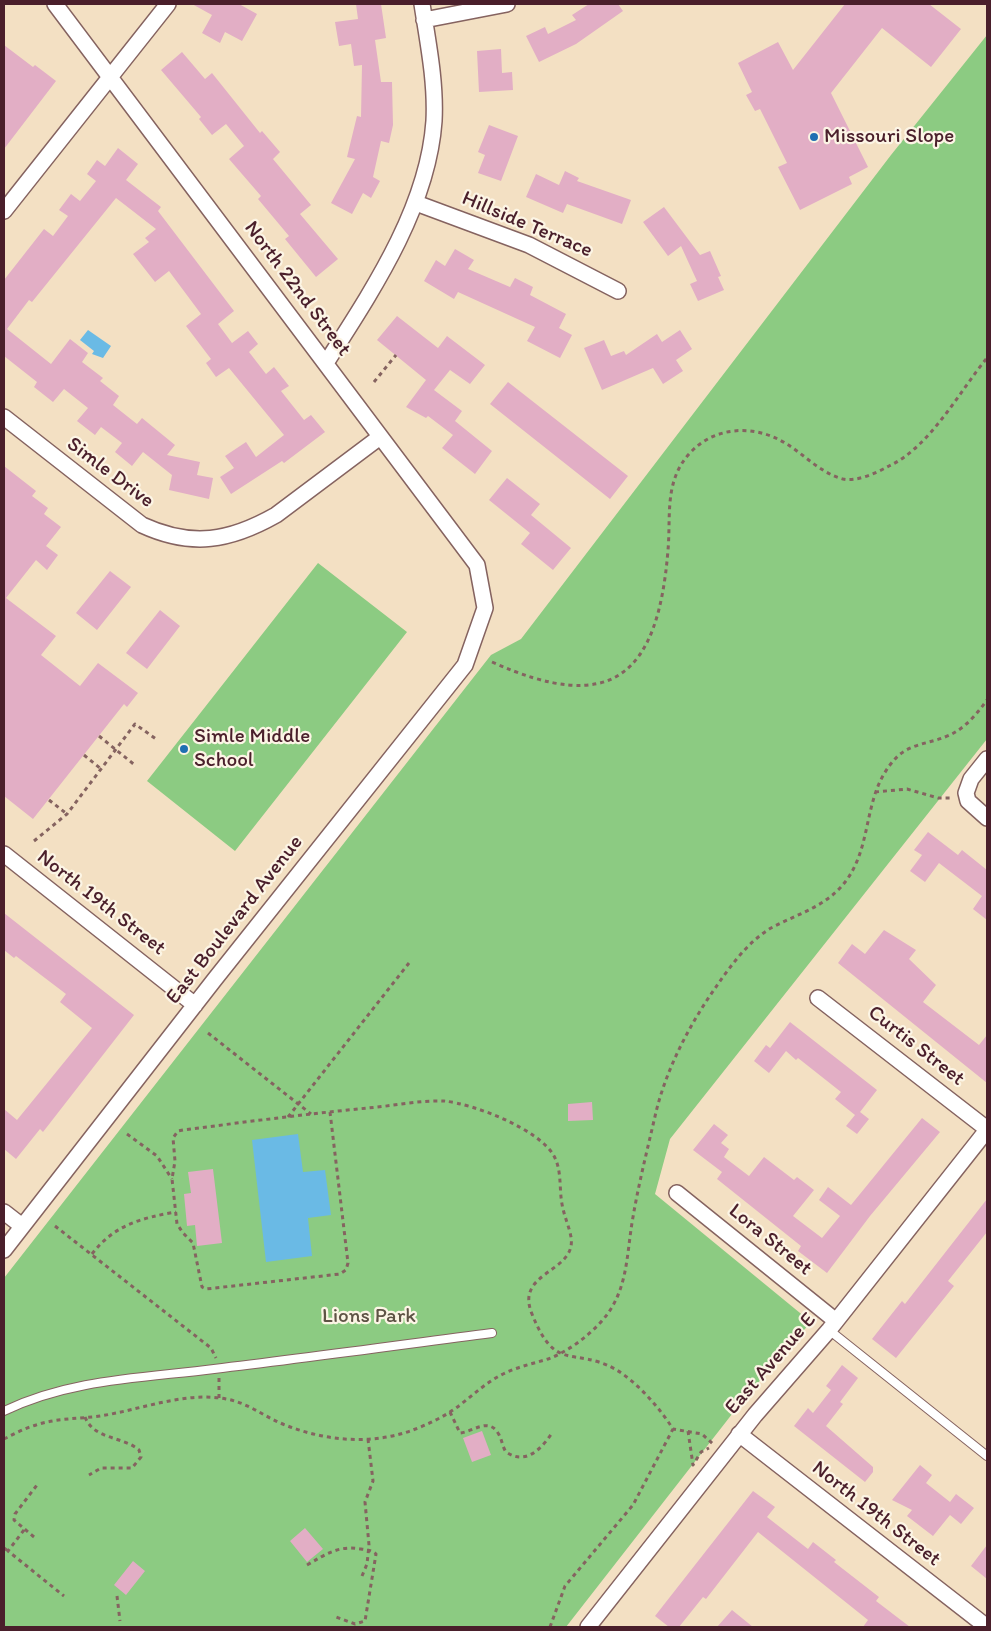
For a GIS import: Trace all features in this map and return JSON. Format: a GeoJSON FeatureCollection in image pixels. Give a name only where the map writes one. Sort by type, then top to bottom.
{"type":"FeatureCollection","features":[{"type":"Feature","properties":{"kind":"street","name":"North 22nd Street"},"geometry":{"type":"LineString","coordinates":[[55,4],[477,565],[485,608]]}},
{"type":"Feature","properties":{"kind":"street"},"geometry":{"type":"LineString","coordinates":[[4,211],[168,4]]}},
{"type":"Feature","properties":{"kind":"street"},"geometry":{"type":"LineString","coordinates":[[326,363],[394,249],[416,203],[429,157],[434,121],[432,66],[422,4]]}},
{"type":"Feature","properties":{"kind":"street"},"geometry":{"type":"LineString","coordinates":[[424,20],[507,4]]}},
{"type":"Feature","properties":{"kind":"street","name":"Hillside Terrace"},"geometry":{"type":"LineString","coordinates":[[416,203],[529,245],[618,291]]}},
{"type":"Feature","properties":{"kind":"street","name":"Simle Drive"},"geometry":{"type":"LineString","coordinates":[[4,418],[142,526],[169,536],[197,540],[227,537],[276,515],[380,436]]}},
{"type":"Feature","properties":{"kind":"street","name":"East Boulevard Avenue"},"geometry":{"type":"LineString","coordinates":[[4,1250],[195,1005],[465,666],[485,608]]}},
{"type":"Feature","properties":{"kind":"street"},"geometry":{"type":"LineString","coordinates":[[987,759],[971,780],[966,793],[968,801],[987,818]]}},
{"type":"Feature","properties":{"kind":"street","name":"North 19th Street"},"geometry":{"type":"LineString","coordinates":[[4,854],[195,1005]]}},
{"type":"Feature","properties":{"kind":"street","name":"Curtis Street"},"geometry":{"type":"LineString","coordinates":[[818,998],[987,1129]]}},
{"type":"Feature","properties":{"kind":"street","name":"East Avenue E"},"geometry":{"type":"LineString","coordinates":[[588,1627],[739,1434],[832,1326],[987,1129]]}},
{"type":"Feature","properties":{"kind":"street","name":"Lora Street"},"geometry":{"type":"LineString","coordinates":[[677,1193],[832,1326]]}},
{"type":"Feature","properties":{"kind":"street"},"geometry":{"type":"LineString","coordinates":[[4,1212],[22,1226]]}},
{"type":"Feature","properties":{"kind":"street","name":"North 19th Street"},"geometry":{"type":"LineString","coordinates":[[739,1434],[987,1627]]}},
{"type":"Feature","properties":{"kind":"lane"},"geometry":{"type":"LineString","coordinates":[[832,1326],[987,1456]]}},
{"type":"Feature","properties":{"kind":"lane"},"geometry":{"type":"LineString","coordinates":[[4,1410],[70,1387],[492,1333]]}},
{"type":"Feature","properties":{"kind":"path"},"geometry":{"type":"LineString","coordinates":[[374,382],[396,356]]}},
{"type":"Feature","properties":{"kind":"path"},"geometry":{"type":"LineString","coordinates":[[492,662],[543,681],[573,686],[602,684],[622,674],[632,664],[650,636],[661,600],[669,540],[669,501],[673,480],[689,453],[707,439],[732,431],[754,431],[782,441],[815,465],[835,476],[843,479],[864,477],[891,466],[912,450],[952,404],[987,358]]}},
{"type":"Feature","properties":{"kind":"path"},"geometry":{"type":"LineString","coordinates":[[4,1439],[40,1424],[183,1400],[219,1398],[238,1402],[276,1421],[313,1434],[337,1438],[368,1439],[407,1432],[450,1412],[502,1374],[559,1354],[586,1336],[602,1321],[622,1289],[628,1263],[634,1213],[660,1100],[668,1074],[719,982],[755,940],[771,928],[822,903],[846,880],[861,848],[875,792],[886,772],[899,756],[915,746],[956,733],[973,718],[987,700]]}},
{"type":"Feature","properties":{"kind":"path"},"geometry":{"type":"LineString","coordinates":[[34,841],[67,814],[136,724],[156,739]]}},
{"type":"Feature","properties":{"kind":"path"},"geometry":{"type":"LineString","coordinates":[[98,736],[136,766]]}},
{"type":"Feature","properties":{"kind":"path"},"geometry":{"type":"LineString","coordinates":[[84,755],[101,768]]}},
{"type":"Feature","properties":{"kind":"path"},"geometry":{"type":"LineString","coordinates":[[875,792],[908,789],[944,799],[966,793]]}},
{"type":"Feature","properties":{"kind":"path"},"geometry":{"type":"LineString","coordinates":[[49,800],[67,814]]}},
{"type":"Feature","properties":{"kind":"path"},"geometry":{"type":"LineString","coordinates":[[288,1117],[408,963]]}},
{"type":"Feature","properties":{"kind":"path"},"geometry":{"type":"LineString","coordinates":[[208,1032],[311,1114]]}},
{"type":"Feature","properties":{"kind":"path"},"geometry":{"type":"LineString","coordinates":[[330,1112],[348,1264],[344,1272],[204,1289],[200,1284],[193,1243],[179,1229],[176,1212],[172,1179],[175,1160],[173,1138],[178,1131],[330,1112],[447,1102],[462,1104],[506,1121],[541,1140],[557,1163],[562,1203],[572,1243],[565,1259],[532,1287],[530,1307],[545,1339],[559,1354],[614,1370],[648,1398],[673,1429],[688,1431],[702,1434],[714,1445],[701,1452],[693,1464],[688,1431]]}},
{"type":"Feature","properties":{"kind":"path"},"geometry":{"type":"LineString","coordinates":[[127,1134],[157,1156],[172,1179]]}},
{"type":"Feature","properties":{"kind":"path"},"geometry":{"type":"LineString","coordinates":[[92,1254],[109,1235],[125,1224],[176,1212]]}},
{"type":"Feature","properties":{"kind":"path"},"geometry":{"type":"LineString","coordinates":[[55,1226],[211,1348],[218,1369],[219,1398]]}},
{"type":"Feature","properties":{"kind":"path"},"geometry":{"type":"LineString","coordinates":[[450,1412],[460,1433],[486,1425],[490,1426],[498,1432],[506,1452],[515,1456],[536,1453],[552,1433]]}},
{"type":"Feature","properties":{"kind":"path"},"geometry":{"type":"LineString","coordinates":[[85,1417],[88,1426],[101,1434],[134,1445],[140,1450],[141,1458],[132,1468],[100,1468],[89,1475]]}},
{"type":"Feature","properties":{"kind":"path"},"geometry":{"type":"LineString","coordinates":[[550,1627],[565,1586],[632,1505],[673,1429]]}},
{"type":"Feature","properties":{"kind":"path"},"geometry":{"type":"LineString","coordinates":[[362,1576],[367,1564],[369,1550],[365,1509],[373,1481],[368,1439]]}},
{"type":"Feature","properties":{"kind":"path"},"geometry":{"type":"LineString","coordinates":[[34,1538],[15,1523],[14,1517],[37,1485]]}},
{"type":"Feature","properties":{"kind":"path"},"geometry":{"type":"LineString","coordinates":[[8,1551],[24,1530]]}},
{"type":"Feature","properties":{"kind":"path"},"geometry":{"type":"LineString","coordinates":[[307,1565],[340,1548],[352,1547],[369,1550],[373,1551],[377,1557],[370,1587],[366,1618],[358,1625],[336,1617]]}},
{"type":"Feature","properties":{"kind":"path"},"geometry":{"type":"LineString","coordinates":[[4,1548],[64,1596]]}},
{"type":"Feature","properties":{"kind":"path"},"geometry":{"type":"LineString","coordinates":[[117,1596],[120,1621]]}},
{"type":"Feature","properties":{"kind":"green space","name":"Lions Park"},"geometry":{"type":"Polygon","coordinates":[[[987,35],[987,739],[670,1139],[655,1194],[811,1322],[743,1400],[566,1627],[4,1627],[4,1278],[491,655],[521,639],[891,155],[987,35]]]}},
{"type":"Feature","properties":{"kind":"green space"},"geometry":{"type":"Polygon","coordinates":[[[318,563],[407,632],[235,851],[147,781],[318,563]]]}},
{"type":"Feature","properties":{"kind":"water"},"geometry":{"type":"Polygon","coordinates":[[[88,330],[111,346],[103,358],[92,354],[94,351],[80,340],[88,330]]]}},
{"type":"Feature","properties":{"kind":"water"},"geometry":{"type":"Polygon","coordinates":[[[298,1134],[303,1172],[325,1170],[331,1215],[308,1218],[312,1256],[266,1262],[252,1140],[298,1134]]]}},
{"type":"Feature","properties":{"kind":"building"},"geometry":{"type":"Polygon","coordinates":[[[192,4],[239,4],[257,14],[242,41],[225,32],[220,43],[202,33],[212,15],[192,4]]]}},
{"type":"Feature","properties":{"kind":"building"},"geometry":{"type":"Polygon","coordinates":[[[356,4],[381,4],[386,38],[375,40],[381,82],[392,82],[393,125],[389,143],[381,141],[373,177],[380,181],[371,198],[363,193],[352,214],[331,203],[355,159],[347,157],[357,116],[361,117],[362,65],[354,66],[351,44],[339,46],[335,22],[358,19],[356,4]]]}},
{"type":"Feature","properties":{"kind":"building"},"geometry":{"type":"Polygon","coordinates":[[[589,4],[618,4],[623,11],[576,44],[539,62],[526,36],[545,27],[548,34],[576,20],[572,15],[589,4]]]}},
{"type":"Feature","properties":{"kind":"building"},"geometry":{"type":"Polygon","coordinates":[[[845,4],[929,4],[961,29],[931,67],[882,28],[831,93],[868,167],[849,177],[852,184],[800,210],[778,167],[787,163],[760,109],[755,111],[746,95],[752,92],[738,63],[778,42],[793,70],[845,4]]]}},
{"type":"Feature","properties":{"kind":"building"},"geometry":{"type":"Polygon","coordinates":[[[4,45],[33,67],[35,65],[56,81],[4,149],[4,45]]]}},
{"type":"Feature","properties":{"kind":"building"},"geometry":{"type":"Polygon","coordinates":[[[501,49],[502,73],[512,72],[513,90],[479,92],[477,51],[501,49]]]}},
{"type":"Feature","properties":{"kind":"building"},"geometry":{"type":"Polygon","coordinates":[[[182,52],[205,79],[212,73],[260,133],[262,131],[280,152],[273,159],[311,205],[300,214],[338,259],[316,277],[285,239],[289,236],[258,199],[261,196],[229,159],[244,146],[226,124],[212,135],[199,119],[201,117],[161,70],[182,52]]]}},
{"type":"Feature","properties":{"kind":"building"},"geometry":{"type":"Polygon","coordinates":[[[489,125],[518,136],[501,181],[478,173],[485,155],[478,152],[489,125]]]}},
{"type":"Feature","properties":{"kind":"building"},"geometry":{"type":"Polygon","coordinates":[[[118,148],[138,164],[126,180],[161,207],[158,211],[234,311],[218,324],[232,343],[248,331],[258,344],[249,352],[266,374],[274,367],[289,386],[281,391],[304,420],[311,415],[325,432],[284,463],[282,461],[231,494],[220,477],[234,468],[225,456],[246,442],[256,457],[284,435],[229,368],[216,377],[206,363],[211,359],[186,326],[201,314],[169,271],[155,282],[133,254],[149,242],[145,238],[156,229],[116,198],[32,302],[29,300],[7,329],[51,364],[70,339],[88,353],[82,362],[103,378],[100,381],[119,396],[113,405],[137,424],[142,418],[175,445],[167,455],[200,462],[197,475],[213,478],[209,499],[169,490],[172,475],[143,452],[132,466],[115,452],[122,443],[101,427],[95,435],[77,421],[88,408],[64,389],[53,402],[34,387],[37,382],[4,356],[4,280],[44,229],[53,236],[68,216],[59,210],[71,194],[80,201],[96,181],[87,174],[97,160],[105,166],[118,148]]]}},
{"type":"Feature","properties":{"kind":"building"},"geometry":{"type":"Polygon","coordinates":[[[565,171],[579,178],[577,181],[631,200],[622,224],[567,204],[563,213],[526,197],[536,174],[559,185],[565,171]]]}},
{"type":"Feature","properties":{"kind":"building"},"geometry":{"type":"Polygon","coordinates":[[[664,207],[700,255],[710,251],[721,276],[718,277],[724,290],[698,301],[690,284],[697,281],[681,246],[668,256],[643,222],[664,207]]]}},
{"type":"Feature","properties":{"kind":"building"},"geometry":{"type":"Polygon","coordinates":[[[455,249],[474,260],[468,269],[510,287],[515,278],[533,287],[530,295],[566,314],[559,328],[572,335],[560,358],[527,341],[535,327],[458,292],[454,299],[424,281],[436,260],[445,266],[455,249]]]}},
{"type":"Feature","properties":{"kind":"building"},"geometry":{"type":"Polygon","coordinates":[[[397,316],[438,348],[447,336],[485,365],[470,384],[450,370],[434,390],[462,411],[455,421],[492,451],[475,474],[442,448],[453,435],[428,416],[426,418],[406,407],[426,380],[377,340],[397,316]]]}},
{"type":"Feature","properties":{"kind":"building"},"geometry":{"type":"Polygon","coordinates":[[[680,330],[692,349],[676,360],[683,371],[663,384],[653,368],[602,390],[584,348],[604,340],[611,356],[624,351],[626,355],[657,334],[662,342],[680,330]]]}},
{"type":"Feature","properties":{"kind":"building"},"geometry":{"type":"Polygon","coordinates":[[[508,382],[628,476],[610,499],[490,404],[508,382]]]}},
{"type":"Feature","properties":{"kind":"building"},"geometry":{"type":"Polygon","coordinates":[[[4,466],[36,491],[32,496],[48,508],[44,514],[61,527],[46,546],[58,555],[47,570],[36,560],[6,598],[56,636],[41,655],[80,686],[98,663],[138,693],[127,707],[124,704],[33,819],[4,796],[4,466]]]}},
{"type":"Feature","properties":{"kind":"building"},"geometry":{"type":"Polygon","coordinates":[[[507,478],[540,504],[531,515],[571,548],[553,570],[521,544],[530,533],[489,500],[507,478]]]}},
{"type":"Feature","properties":{"kind":"building"},"geometry":{"type":"Polygon","coordinates":[[[110,571],[131,587],[97,630],[76,613],[110,571]]]}},
{"type":"Feature","properties":{"kind":"building"},"geometry":{"type":"Polygon","coordinates":[[[160,610],[180,626],[147,669],[126,653],[160,610]]]}},
{"type":"Feature","properties":{"kind":"building"},"geometry":{"type":"Polygon","coordinates":[[[928,832],[958,855],[962,850],[987,870],[987,920],[973,909],[982,896],[939,863],[925,882],[910,871],[922,855],[914,850],[928,832]]]}},
{"type":"Feature","properties":{"kind":"building"},"geometry":{"type":"Polygon","coordinates":[[[4,913],[134,1015],[43,1132],[40,1129],[16,1159],[4,1149],[4,1109],[17,1120],[92,1028],[60,1002],[66,994],[16,956],[14,958],[4,950],[4,913]]]}},
{"type":"Feature","properties":{"kind":"building"},"geometry":{"type":"Polygon","coordinates":[[[884,930],[916,950],[909,959],[936,985],[923,1002],[979,1045],[987,1035],[987,1083],[838,963],[852,944],[865,954],[884,930]]]}},
{"type":"Feature","properties":{"kind":"building"},"geometry":{"type":"Polygon","coordinates":[[[790,1022],[877,1090],[860,1112],[869,1119],[857,1134],[846,1126],[855,1115],[835,1099],[841,1092],[798,1058],[796,1060],[786,1051],[769,1073],[754,1061],[766,1045],[770,1048],[790,1022]]]}},
{"type":"Feature","properties":{"kind":"building"},"geometry":{"type":"Polygon","coordinates":[[[592,1102],[593,1120],[568,1121],[568,1104],[592,1102]]]}},
{"type":"Feature","properties":{"kind":"building"},"geometry":{"type":"Polygon","coordinates":[[[922,1118],[940,1132],[870,1216],[827,1273],[798,1251],[801,1246],[717,1179],[722,1172],[693,1150],[714,1124],[728,1135],[721,1143],[729,1149],[724,1157],[749,1176],[764,1157],[794,1180],[797,1177],[814,1190],[793,1216],[822,1238],[840,1216],[819,1200],[828,1187],[851,1205],[922,1118]]]}},
{"type":"Feature","properties":{"kind":"building"},"geometry":{"type":"Polygon","coordinates":[[[213,1169],[222,1243],[197,1246],[195,1225],[187,1226],[184,1194],[191,1193],[188,1172],[213,1169]]]}},
{"type":"Feature","properties":{"kind":"building"},"geometry":{"type":"Polygon","coordinates":[[[987,1199],[987,1232],[948,1281],[954,1286],[896,1358],[872,1339],[902,1301],[905,1304],[987,1199]]]}},
{"type":"Feature","properties":{"kind":"building"},"geometry":{"type":"Polygon","coordinates":[[[842,1365],[858,1378],[840,1402],[843,1404],[826,1426],[873,1467],[873,1472],[865,1482],[794,1426],[808,1408],[813,1413],[831,1390],[826,1386],[842,1365]]]}},
{"type":"Feature","properties":{"kind":"building"},"geometry":{"type":"Polygon","coordinates":[[[482,1431],[491,1455],[472,1462],[463,1438],[482,1431]]]}},
{"type":"Feature","properties":{"kind":"building"},"geometry":{"type":"Polygon","coordinates":[[[920,1465],[932,1475],[926,1483],[950,1502],[956,1494],[974,1508],[961,1524],[950,1515],[933,1536],[907,1516],[912,1510],[892,1500],[920,1465]]]}},
{"type":"Feature","properties":{"kind":"building"},"geometry":{"type":"Polygon","coordinates":[[[753,1491],[775,1507],[767,1517],[808,1549],[813,1542],[836,1560],[834,1562],[879,1597],[876,1601],[910,1627],[863,1627],[868,1620],[758,1532],[706,1599],[703,1597],[679,1627],[669,1627],[655,1616],[753,1491]]]}},
{"type":"Feature","properties":{"kind":"building"},"geometry":{"type":"Polygon","coordinates":[[[305,1528],[323,1549],[307,1562],[290,1541],[305,1528]]]}},
{"type":"Feature","properties":{"kind":"building"},"geometry":{"type":"Polygon","coordinates":[[[987,1545],[987,1579],[971,1566],[987,1545]]]}},
{"type":"Feature","properties":{"kind":"building"},"geometry":{"type":"Polygon","coordinates":[[[133,1561],[145,1571],[126,1595],[114,1585],[133,1561]]]}},
{"type":"Feature","properties":{"kind":"building"},"geometry":{"type":"Polygon","coordinates":[[[732,1610],[753,1627],[717,1627],[732,1610]]]}},
{"type":"Feature","properties":{"kind":"place","name":"Missouri Slope"},"geometry":{"type":"Point","coordinates":[814,137]}},
{"type":"Feature","properties":{"kind":"place","name":"Simle Middle School"},"geometry":{"type":"Point","coordinates":[184,749]}}]}
